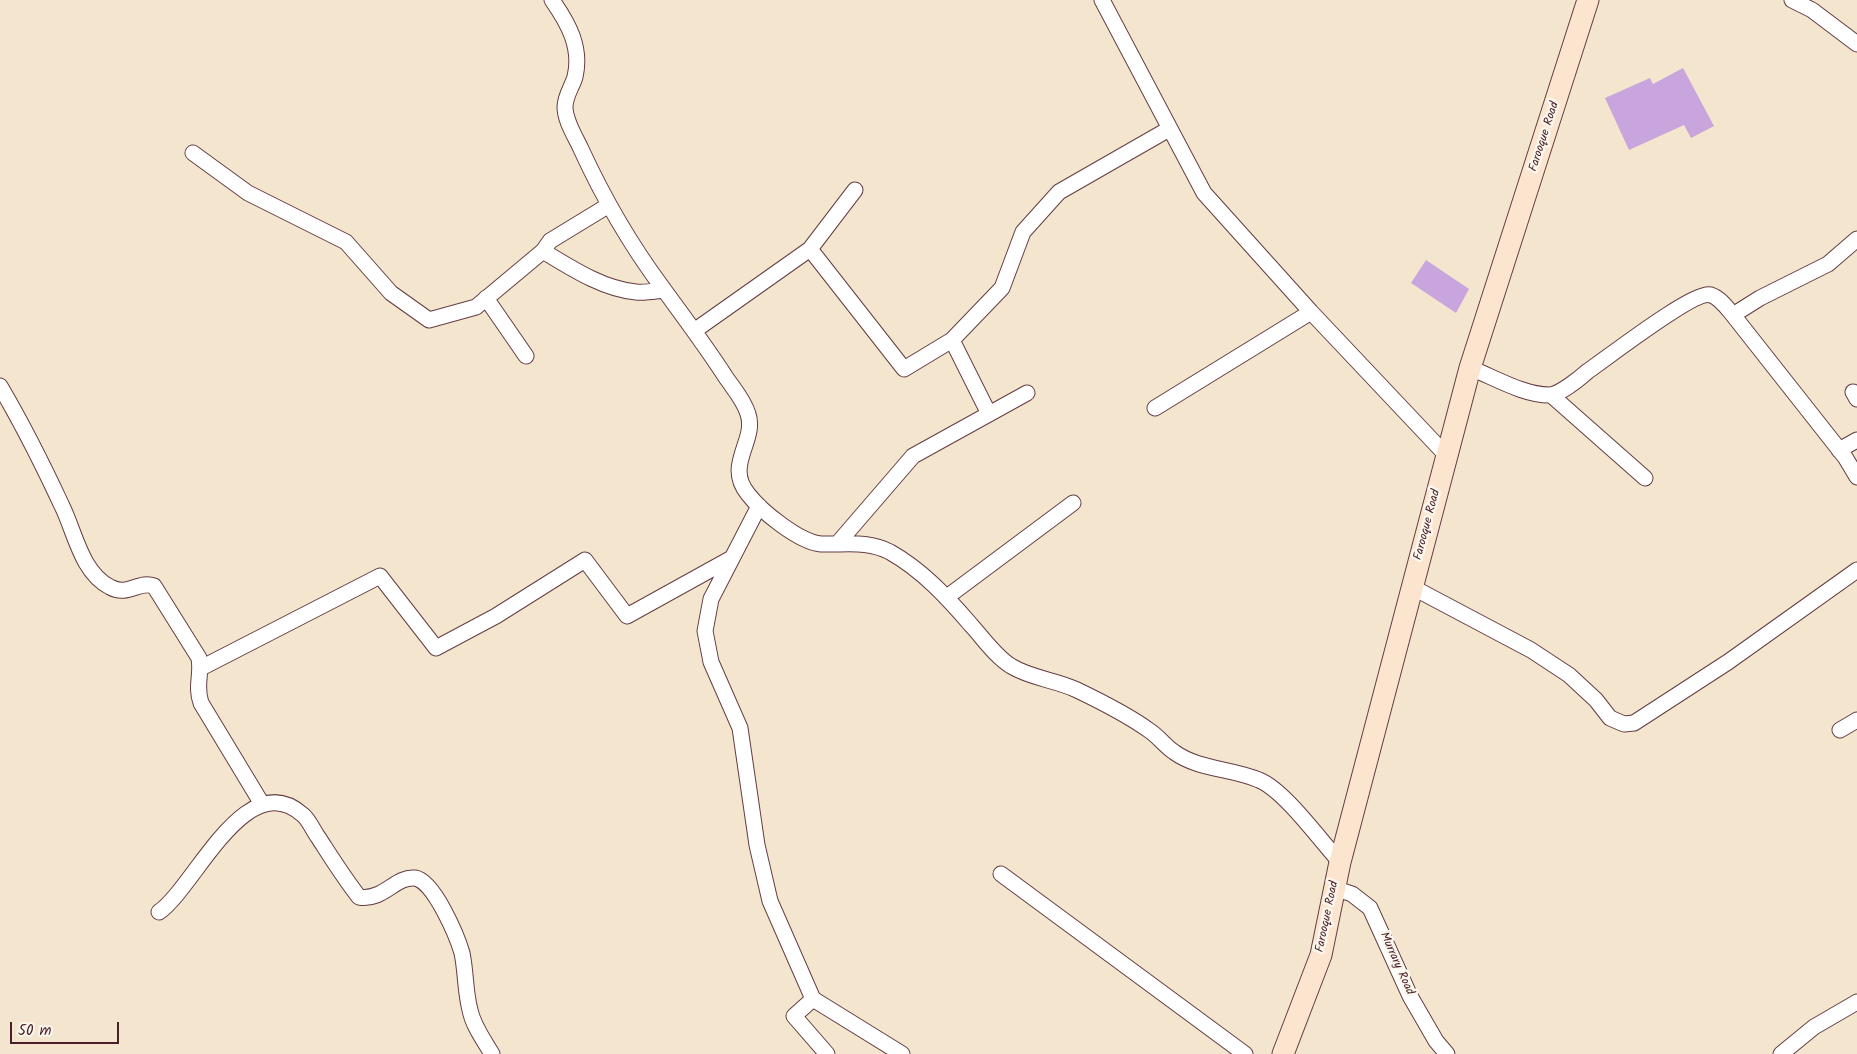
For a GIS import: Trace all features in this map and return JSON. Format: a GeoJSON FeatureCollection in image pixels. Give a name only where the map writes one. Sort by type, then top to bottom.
{"type":"FeatureCollection","features":[{"type":"Feature","properties":{"kind":"main road","name":"Farooque Road"},"geometry":{"type":"LineString","coordinates":[[1283,1054],[1321,955],[1340,862],[1470,368],[1588,0]]}},
{"type":"Feature","properties":{"kind":"street"},"geometry":{"type":"LineString","coordinates":[[552,0],[572,33],[578,59],[565,110],[610,205],[664,290],[694,330],[738,396],[749,417],[749,428],[739,470],[743,488],[759,506],[808,541],[818,544],[859,543],[891,553],[928,579],[947,597],[1008,665],[1066,685],[1114,709],[1148,729],[1174,752],[1198,765],[1246,775],[1266,784],[1283,798],[1340,862]]}},
{"type":"Feature","properties":{"kind":"street"},"geometry":{"type":"LineString","coordinates":[[1102,0],[1204,193],[1311,312],[1446,456]]}},
{"type":"Feature","properties":{"kind":"street"},"geometry":{"type":"LineString","coordinates":[[1792,0],[1812,10],[1857,44]]}},
{"type":"Feature","properties":{"kind":"street"},"geometry":{"type":"LineString","coordinates":[[810,248],[904,369],[952,340],[1002,288],[1024,232],[1059,192],[1169,128]]}},
{"type":"Feature","properties":{"kind":"street"},"geometry":{"type":"LineString","coordinates":[[192,153],[248,193],[346,242],[391,292],[429,320],[476,307],[543,251],[550,241],[610,205]]}},
{"type":"Feature","properties":{"kind":"street"},"geometry":{"type":"LineString","coordinates":[[694,330],[810,248],[855,190]]}},
{"type":"Feature","properties":{"kind":"street"},"geometry":{"type":"LineString","coordinates":[[1733,315],[1767,294],[1828,264],[1857,239]]}},
{"type":"Feature","properties":{"kind":"street"},"geometry":{"type":"LineString","coordinates":[[543,251],[593,279],[617,288],[637,292],[664,290]]}},
{"type":"Feature","properties":{"kind":"street"},"geometry":{"type":"LineString","coordinates":[[1551,395],[1571,384],[1674,310],[1703,294],[1711,295],[1722,302],[1733,315],[1839,450],[1857,476]]}},
{"type":"Feature","properties":{"kind":"street"},"geometry":{"type":"LineString","coordinates":[[486,298],[526,356]]}},
{"type":"Feature","properties":{"kind":"street"},"geometry":{"type":"LineString","coordinates":[[1155,408],[1311,312]]}},
{"type":"Feature","properties":{"kind":"street"},"geometry":{"type":"LineString","coordinates":[[952,340],[989,414]]}},
{"type":"Feature","properties":{"kind":"street"},"geometry":{"type":"LineString","coordinates":[[1470,368],[1526,390],[1551,395],[1645,478]]}},
{"type":"Feature","properties":{"kind":"street"},"geometry":{"type":"LineString","coordinates":[[0,386],[63,507],[90,568],[108,587],[118,591],[126,591],[149,584],[154,586],[199,658],[200,668],[197,691],[201,703],[262,804]]}},
{"type":"Feature","properties":{"kind":"street"},"geometry":{"type":"LineString","coordinates":[[838,544],[914,456],[1027,393]]}},
{"type":"Feature","properties":{"kind":"street"},"geometry":{"type":"LineString","coordinates":[[1839,450],[1857,440]]}},
{"type":"Feature","properties":{"kind":"street"},"geometry":{"type":"LineString","coordinates":[[947,597],[1073,503]]}},
{"type":"Feature","properties":{"kind":"street"},"geometry":{"type":"LineString","coordinates":[[759,506],[711,599],[705,631],[711,662],[740,728],[757,844],[770,901],[813,999],[902,1054]]}},
{"type":"Feature","properties":{"kind":"street"},"geometry":{"type":"LineString","coordinates":[[200,668],[380,576],[436,648],[496,616],[585,560],[627,616],[730,559]]}},
{"type":"Feature","properties":{"kind":"street"},"geometry":{"type":"LineString","coordinates":[[1412,587],[1546,660],[1569,675],[1596,700],[1610,718],[1624,724],[1634,723],[1728,662],[1857,570]]}},
{"type":"Feature","properties":{"kind":"street"},"geometry":{"type":"LineString","coordinates":[[1840,730],[1857,720]]}},
{"type":"Feature","properties":{"kind":"street"},"geometry":{"type":"LineString","coordinates":[[159,912],[178,894],[205,854],[219,838],[262,804],[290,805],[304,816],[359,897],[369,899],[379,896],[406,879],[415,878],[425,883],[452,926],[461,952],[470,1011],[492,1054]]}},
{"type":"Feature","properties":{"kind":"street"},"geometry":{"type":"LineString","coordinates":[[1001,874],[1244,1054]]}},
{"type":"Feature","properties":{"kind":"street","name":"Murrary Road"},"geometry":{"type":"LineString","coordinates":[[1334,888],[1352,894],[1370,908],[1410,996],[1436,1041],[1446,1054]]}},
{"type":"Feature","properties":{"kind":"street"},"geometry":{"type":"LineString","coordinates":[[813,999],[794,1016],[827,1054]]}},
{"type":"Feature","properties":{"kind":"street"},"geometry":{"type":"LineString","coordinates":[[1781,1054],[1814,1027],[1857,1002]]}},
{"type":"Feature","properties":{"kind":"building"},"geometry":{"type":"Polygon","coordinates":[[[1683,68],[1714,126],[1691,138],[1684,125],[1629,150],[1605,98],[1650,78],[1653,84],[1683,68]]]}},
{"type":"Feature","properties":{"kind":"building"},"geometry":{"type":"Polygon","coordinates":[[[1426,260],[1469,289],[1456,313],[1411,283],[1426,260]]]}}]}
